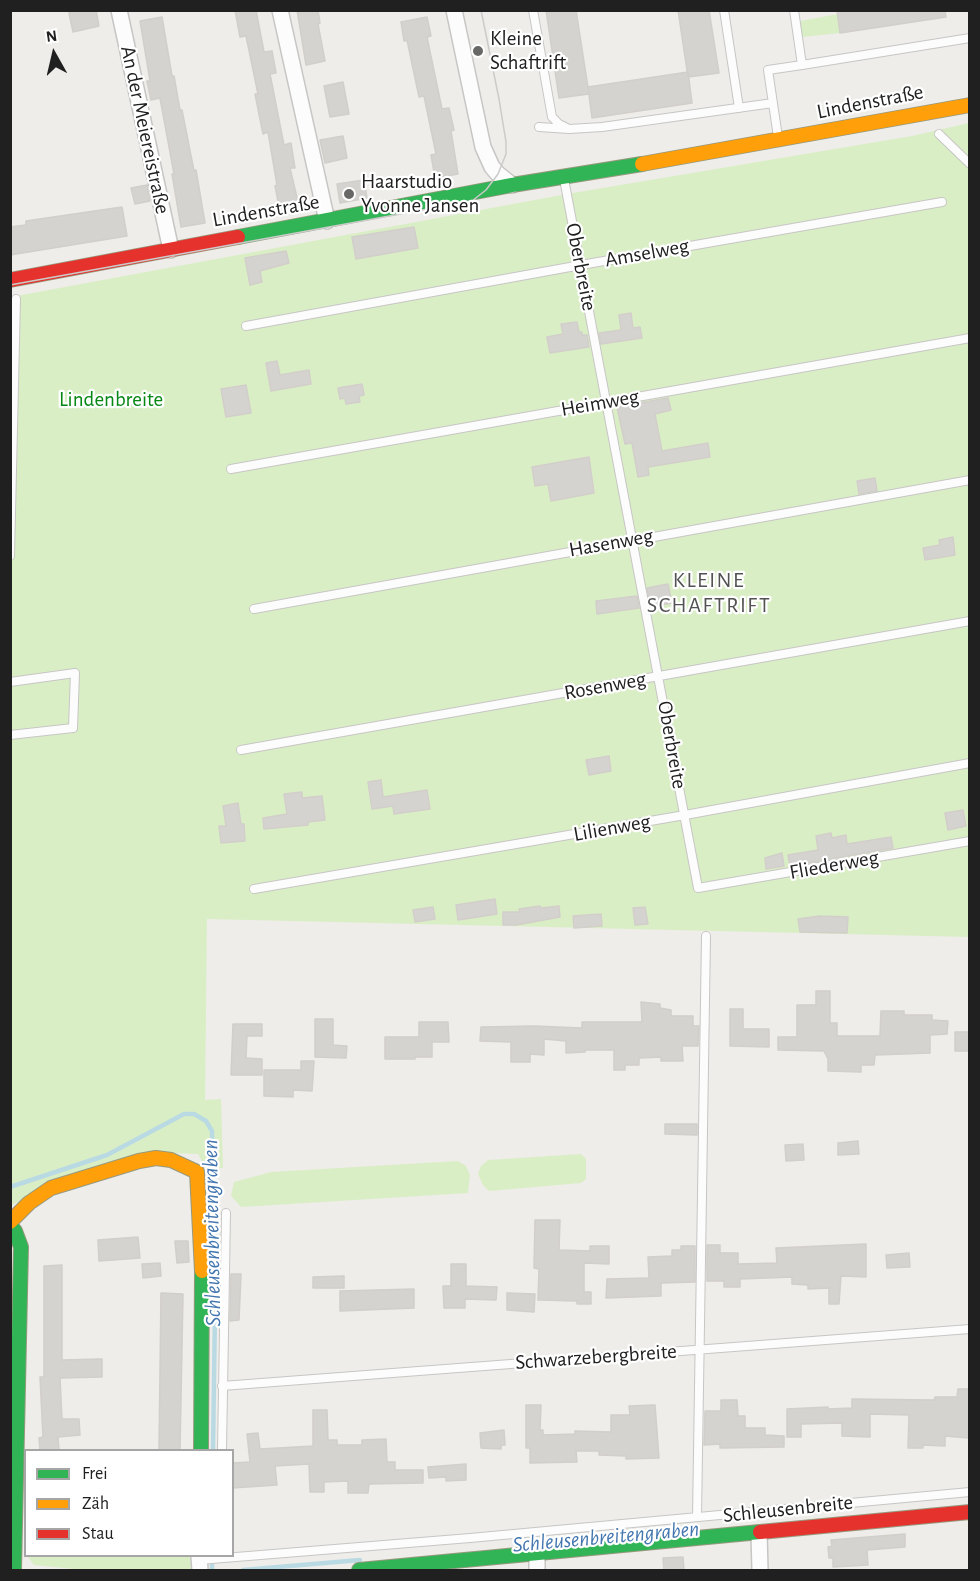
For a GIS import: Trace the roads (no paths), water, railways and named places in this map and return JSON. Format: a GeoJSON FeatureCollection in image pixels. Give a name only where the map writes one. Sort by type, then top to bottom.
{"type":"FeatureCollection","features":[{"type":"Feature","properties":{"kind":"street","name":"An der Meiereistraße"},"geometry":{"type":"LineString","coordinates":[[119,10],[171,250]]}},
{"type":"Feature","properties":{"kind":"street"},"geometry":{"type":"LineString","coordinates":[[280,10],[327,221]]}},
{"type":"Feature","properties":{"kind":"street"},"geometry":{"type":"LineString","coordinates":[[453,10],[483,147],[492,167],[512,185]]}},
{"type":"Feature","properties":{"kind":"street","name":"Lindenstraße"},"geometry":{"type":"LineString","coordinates":[[10,280],[512,185],[969,105]]}},
{"type":"Feature","properties":{"kind":"street"},"geometry":{"type":"LineString","coordinates":[[14,1570],[14,1399],[21,1247],[10,1224],[33,1199],[51,1188],[156,1158],[171,1160],[197,1172],[203,1286],[201,1449]]}},
{"type":"Feature","properties":{"kind":"street","name":"Schleusenbreite"},"geometry":{"type":"LineString","coordinates":[[359,1570],[969,1512]]}},
{"type":"Feature","properties":{"kind":"street"},"geometry":{"type":"LineString","coordinates":[[754,1533],[760,1570]]}},
{"type":"Feature","properties":{"kind":"street"},"geometry":{"type":"LineString","coordinates":[[537,1554],[537,1570]]}},
{"type":"Feature","properties":{"kind":"lane"},"geometry":{"type":"LineString","coordinates":[[533,10],[552,117],[569,129]]}},
{"type":"Feature","properties":{"kind":"lane"},"geometry":{"type":"LineString","coordinates":[[724,10],[739,108]]}},
{"type":"Feature","properties":{"kind":"lane"},"geometry":{"type":"LineString","coordinates":[[794,10],[802,64]]}},
{"type":"Feature","properties":{"kind":"lane"},"geometry":{"type":"LineString","coordinates":[[778,140],[768,69],[969,38]]}},
{"type":"Feature","properties":{"kind":"lane"},"geometry":{"type":"LineString","coordinates":[[539,127],[569,129],[773,103]]}},
{"type":"Feature","properties":{"kind":"lane"},"geometry":{"type":"LineString","coordinates":[[939,134],[969,164]]}},
{"type":"Feature","properties":{"kind":"lane","name":"Oberbreite"},"geometry":{"type":"LineString","coordinates":[[564,177],[698,888]]}},
{"type":"Feature","properties":{"kind":"lane","name":"Amselweg"},"geometry":{"type":"LineString","coordinates":[[246,326],[581,264],[942,202]]}},
{"type":"Feature","properties":{"kind":"lane"},"geometry":{"type":"LineString","coordinates":[[10,556],[16,299]]}},
{"type":"Feature","properties":{"kind":"lane","name":"Heimweg"},"geometry":{"type":"LineString","coordinates":[[231,469],[969,338]]}},
{"type":"Feature","properties":{"kind":"lane","name":"Hasenweg"},"geometry":{"type":"LineString","coordinates":[[254,609],[969,480]]}},
{"type":"Feature","properties":{"kind":"lane","name":"Rosenweg"},"geometry":{"type":"LineString","coordinates":[[241,750],[969,621]]}},
{"type":"Feature","properties":{"kind":"lane"},"geometry":{"type":"LineString","coordinates":[[10,682],[75,673],[74,728],[10,735]]}},
{"type":"Feature","properties":{"kind":"lane","name":"Lilienweg"},"geometry":{"type":"LineString","coordinates":[[254,890],[969,764]]}},
{"type":"Feature","properties":{"kind":"lane","name":"Fliederweg"},"geometry":{"type":"LineString","coordinates":[[698,888],[969,841]]}},
{"type":"Feature","properties":{"kind":"lane"},"geometry":{"type":"LineString","coordinates":[[697,1517],[706,936]]}},
{"type":"Feature","properties":{"kind":"lane"},"geometry":{"type":"LineString","coordinates":[[222,1449],[226,1213]]}},
{"type":"Feature","properties":{"kind":"lane","name":"Schwarzebergbreite"},"geometry":{"type":"LineString","coordinates":[[222,1386],[969,1329]]}},
{"type":"Feature","properties":{"kind":"lane"},"geometry":{"type":"LineString","coordinates":[[234,1556],[470,1538],[969,1492]]}},
{"type":"Feature","properties":{"kind":"lane"},"geometry":{"type":"LineString","coordinates":[[747,1512],[754,1533]]}},
{"type":"Feature","properties":{"kind":"lane"},"geometry":{"type":"LineString","coordinates":[[470,1538],[472,1560]]}},
{"type":"Feature","properties":{"kind":"lane"},"geometry":{"type":"LineString","coordinates":[[199,1562],[220,1557]]}},
{"type":"Feature","properties":{"kind":"waterway","name":"Schleusenbreitengraben"},"geometry":{"type":"LineString","coordinates":[[10,1187],[107,1155],[184,1114],[194,1114],[206,1121],[212,1131],[215,1311],[213,1449]]}},
{"type":"Feature","properties":{"kind":"waterway","name":"Schleusenbreitengraben"},"geometry":{"type":"LineString","coordinates":[[212,1558],[212,1570]]}},
{"type":"Feature","properties":{"kind":"waterway","name":"Schleusenbreitengraben"},"geometry":{"type":"LineString","coordinates":[[243,1570],[360,1560]]}},
{"type":"Feature","properties":{"kind":"tram line"},"geometry":{"type":"LineString","coordinates":[[10,285],[472,201],[486,190],[498,174],[506,154],[499,99],[481,10]]}},
{"type":"Feature","properties":{"kind":"place","name":"Kleine Schaftrift"},"geometry":{"type":"Point","coordinates":[478,51]}},
{"type":"Feature","properties":{"kind":"place","name":"Haarstudio Yvonne Jansen"},"geometry":{"type":"Point","coordinates":[349,194]}},
{"type":"Feature","properties":{"kind":"district","name":"KLEINE SCHAFTRIFT"},"geometry":{"type":"Point","coordinates":[709,592]}},
{"type":"Feature","properties":{"kind":"park label","name":"Lindenbreite"},"geometry":{"type":"Point","coordinates":[111,400]}}]}
